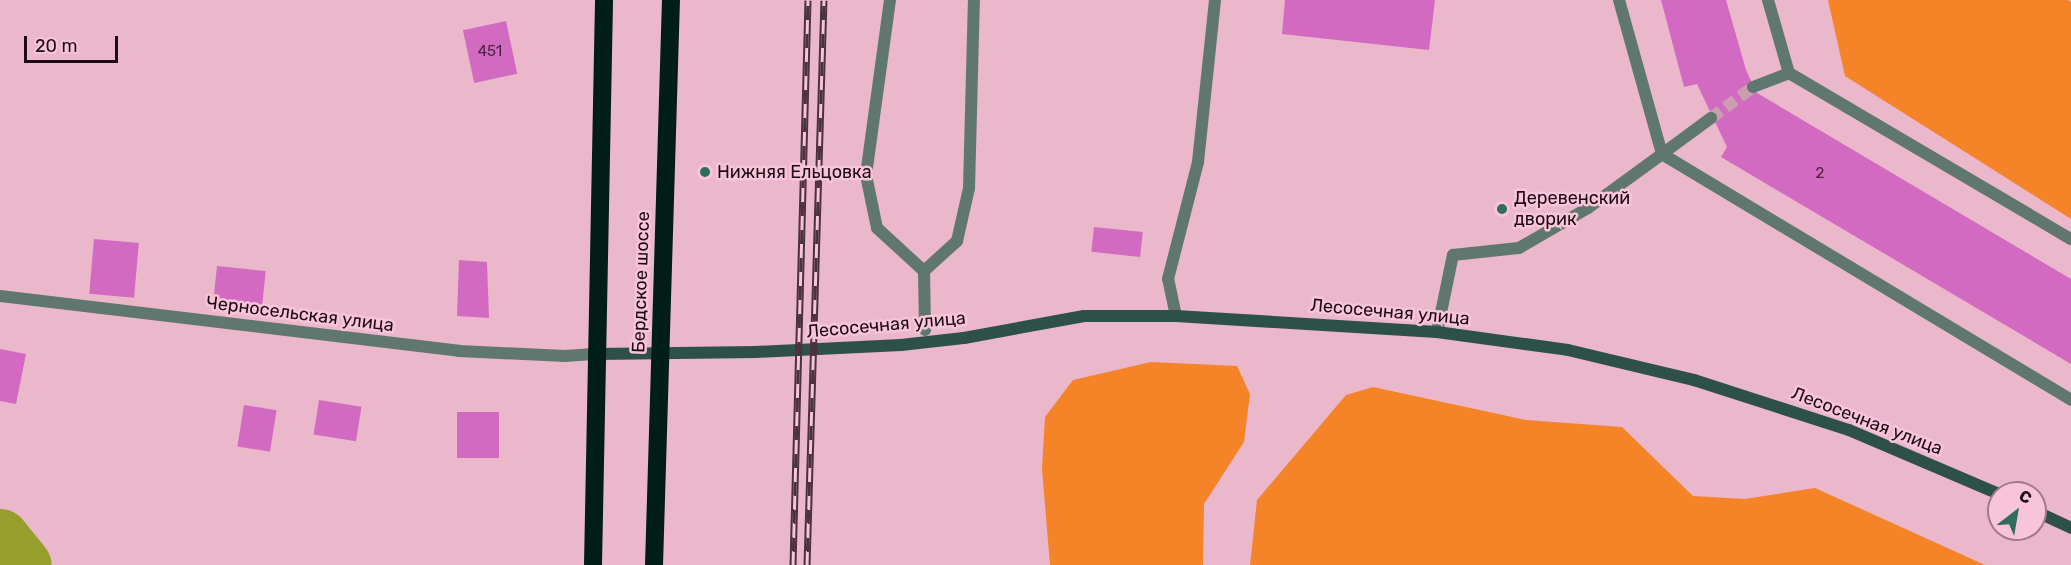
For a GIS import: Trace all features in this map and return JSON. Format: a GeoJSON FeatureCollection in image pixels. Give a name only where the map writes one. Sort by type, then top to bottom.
{"type":"FeatureCollection","features":[{"type":"Feature","properties":{"kind":"highway"},"geometry":{"type":"LineString","coordinates":[[593,565],[604,0]]}},
{"type":"Feature","properties":{"kind":"highway","name":"Бердское шоссе"},"geometry":{"type":"LineString","coordinates":[[654,565],[671,0]]}},
{"type":"Feature","properties":{"kind":"street"},"geometry":{"type":"LineString","coordinates":[[890,0],[866,175],[877,228],[924,271],[925,330]]}},
{"type":"Feature","properties":{"kind":"street"},"geometry":{"type":"LineString","coordinates":[[924,271],[957,241],[969,188],[974,0]]}},
{"type":"Feature","properties":{"kind":"street"},"geometry":{"type":"LineString","coordinates":[[1176,316],[1168,279],[1198,162],[1215,0]]}},
{"type":"Feature","properties":{"kind":"street"},"geometry":{"type":"LineString","coordinates":[[1619,0],[1662,154],[2071,400]]}},
{"type":"Feature","properties":{"kind":"street"},"geometry":{"type":"LineString","coordinates":[[1768,0],[1789,73],[2071,239]]}},
{"type":"Feature","properties":{"kind":"street"},"geometry":{"type":"LineString","coordinates":[[1753,87],[1789,73]]}},
{"type":"Feature","properties":{"kind":"street"},"geometry":{"type":"LineString","coordinates":[[1437,332],[1454,255],[1519,248],[1588,208],[1712,118]]}},
{"type":"Feature","properties":{"kind":"street","name":"Черносельская улица"},"geometry":{"type":"LineString","coordinates":[[0,296],[459,351],[565,356],[597,354]]}},
{"type":"Feature","properties":{"kind":"street","name":"Лесосечная улица"},"geometry":{"type":"LineString","coordinates":[[660,353],[756,352],[901,345],[964,338],[1084,316],[1176,316],[1437,332],[1568,350],[1694,380],[1849,430],[1987,489]]}},
{"type":"Feature","properties":{"kind":"street"},"geometry":{"type":"LineString","coordinates":[[597,354],[660,353]]}},
{"type":"Feature","properties":{"kind":"street"},"geometry":{"type":"LineString","coordinates":[[2047,517],[2071,528]]}},
{"type":"Feature","properties":{"kind":"shaded area"},"geometry":{"type":"Polygon","coordinates":[[[1828,0],[2068,0],[2071,2],[2071,219],[1845,76],[1828,0]]]}},
{"type":"Feature","properties":{"kind":"shaded area"},"geometry":{"type":"Polygon","coordinates":[[[1151,362],[1237,366],[1250,394],[1244,442],[1204,504],[1203,565],[1050,565],[1042,469],[1045,417],[1073,380],[1151,362]]]}},
{"type":"Feature","properties":{"kind":"shaded area"},"geometry":{"type":"Polygon","coordinates":[[[1373,387],[1526,420],[1622,427],[1693,496],[1745,499],[1815,488],[1985,565],[1250,565],[1257,500],[1346,395],[1373,387]]]}},
{"type":"Feature","properties":{"kind":"building"},"geometry":{"type":"Polygon","coordinates":[[[1285,0],[1435,0],[1429,50],[1282,34],[1285,0]]]}},
{"type":"Feature","properties":{"kind":"building"},"geometry":{"type":"Polygon","coordinates":[[[1661,0],[1726,0],[1746,70],[1757,93],[2071,279],[2071,364],[1721,157],[1727,147],[1697,84],[1684,87],[1661,0]]]}},
{"type":"Feature","properties":{"kind":"building"},"geometry":{"type":"Polygon","coordinates":[[[506,21],[517,74],[474,83],[463,30],[506,21]]]}},
{"type":"Feature","properties":{"kind":"building"},"geometry":{"type":"Polygon","coordinates":[[[1094,227],[1143,232],[1140,257],[1091,252],[1094,227]]]}},
{"type":"Feature","properties":{"kind":"building"},"geometry":{"type":"Polygon","coordinates":[[[94,239],[139,243],[134,298],[89,294],[94,239]]]}},
{"type":"Feature","properties":{"kind":"building"},"geometry":{"type":"Polygon","coordinates":[[[459,260],[487,262],[489,318],[457,316],[459,260]]]}},
{"type":"Feature","properties":{"kind":"building"},"geometry":{"type":"Polygon","coordinates":[[[217,266],[266,271],[261,313],[213,308],[217,266]]]}},
{"type":"Feature","properties":{"kind":"building"},"geometry":{"type":"Polygon","coordinates":[[[0,349],[26,354],[16,404],[0,401],[0,349]]]}},
{"type":"Feature","properties":{"kind":"building"},"geometry":{"type":"Polygon","coordinates":[[[319,400],[361,407],[356,441],[314,435],[319,400]]]}},
{"type":"Feature","properties":{"kind":"building"},"geometry":{"type":"Polygon","coordinates":[[[244,405],[277,410],[270,452],[237,446],[244,405]]]}},
{"type":"Feature","properties":{"kind":"building"},"geometry":{"type":"Polygon","coordinates":[[[457,412],[499,412],[499,458],[457,458],[457,412]]]}},
{"type":"Feature","properties":{"kind":"waterway"},"geometry":{"type":"LineString","coordinates":[[0,537],[23,565]]}},
{"type":"Feature","properties":{"kind":"tunnel"},"geometry":{"type":"LineString","coordinates":[[1711,118],[1753,87]]}},
{"type":"Feature","properties":{"kind":"railway"},"geometry":{"type":"LineString","coordinates":[[793,565],[808,0]]}},
{"type":"Feature","properties":{"kind":"railway"},"geometry":{"type":"LineString","coordinates":[[807,565],[824,0]]}},
{"type":"Feature","properties":{"kind":"place","name":"Нижняя Ельцовка"},"geometry":{"type":"Point","coordinates":[705,172]}},
{"type":"Feature","properties":{"kind":"place","name":"Деревенский дворик"},"geometry":{"type":"Point","coordinates":[1502,209]}}]}
